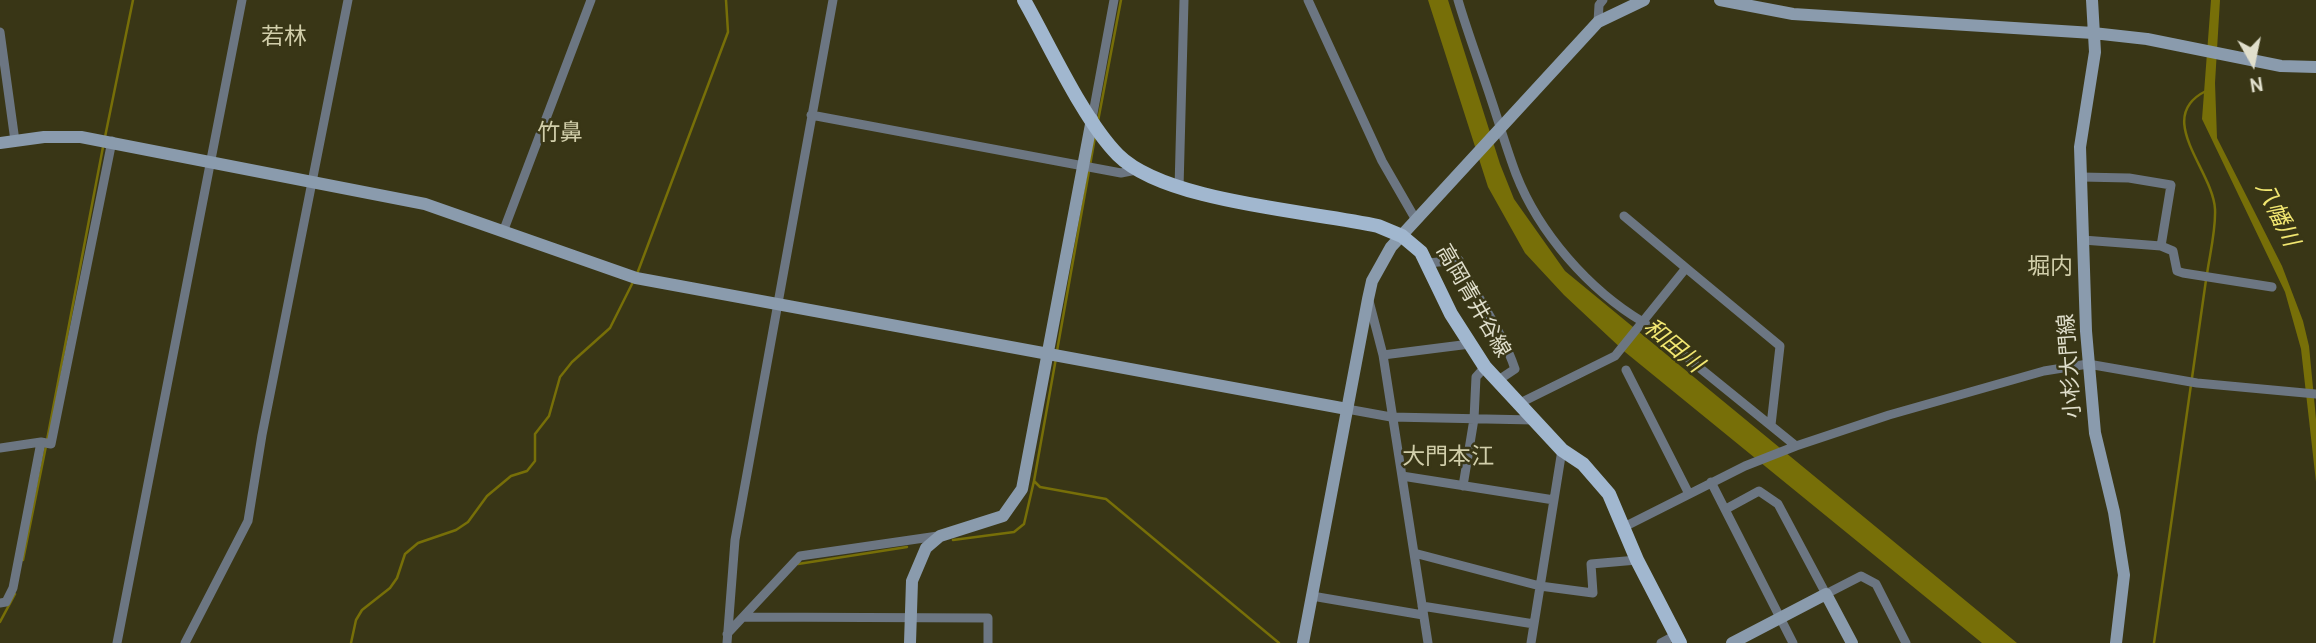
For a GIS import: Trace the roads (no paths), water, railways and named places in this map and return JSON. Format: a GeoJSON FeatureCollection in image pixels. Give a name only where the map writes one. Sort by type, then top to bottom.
{"type":"FeatureCollection","features":[{"type":"Feature","properties":{"kind":"main road","name":"高岡青井谷線"},"geometry":{"type":"LineString","coordinates":[[1024,0],[1105,140],[1136,170],[1179,188],[1378,226],[1402,236],[1421,252],[1451,314],[1485,367],[1562,450],[1597,478],[1609,494],[1637,560],[1678,639]]}},
{"type":"Feature","properties":{"kind":"street"},"geometry":{"type":"LineString","coordinates":[[117,643],[242,0]]}},
{"type":"Feature","properties":{"kind":"street"},"geometry":{"type":"LineString","coordinates":[[185,643],[248,521],[262,435],[348,0]]}},
{"type":"Feature","properties":{"kind":"street"},"geometry":{"type":"LineString","coordinates":[[503,232],[591,0]]}},
{"type":"Feature","properties":{"kind":"street"},"geometry":{"type":"LineString","coordinates":[[727,638],[735,540],[833,0]]}},
{"type":"Feature","properties":{"kind":"street"},"geometry":{"type":"LineString","coordinates":[[727,638],[800,556],[940,536],[986,523],[1003,516],[1013,506],[1022,489],[1114,0]]}},
{"type":"Feature","properties":{"kind":"street"},"geometry":{"type":"LineString","coordinates":[[1179,188],[1184,0]]}},
{"type":"Feature","properties":{"kind":"street"},"geometry":{"type":"LineString","coordinates":[[1308,0],[1382,161],[1416,220]]}},
{"type":"Feature","properties":{"kind":"street"},"geometry":{"type":"LineString","coordinates":[[1458,0],[1520,184],[1549,232],[1598,289],[1618,307],[1643,322],[1796,446]]}},
{"type":"Feature","properties":{"kind":"street"},"geometry":{"type":"LineString","coordinates":[[1598,22],[1603,0]]}},
{"type":"Feature","properties":{"kind":"street"},"geometry":{"type":"LineString","coordinates":[[1303,643],[1368,299],[1381,263],[1416,220],[1598,22],[1641,0]]}},
{"type":"Feature","properties":{"kind":"street"},"geometry":{"type":"LineString","coordinates":[[1720,0],[1793,14],[2093,33],[2147,39],[2281,66],[2316,67]]}},
{"type":"Feature","properties":{"kind":"street","name":"小杉大門線"},"geometry":{"type":"LineString","coordinates":[[2092,0],[2095,52],[2080,147],[2083,240],[2088,364],[2095,433],[2114,512],[2124,575],[2116,643]]}},
{"type":"Feature","properties":{"kind":"street"},"geometry":{"type":"LineString","coordinates":[[0,32],[15,141]]}},
{"type":"Feature","properties":{"kind":"street"},"geometry":{"type":"LineString","coordinates":[[811,115],[1121,173],[1136,170]]}},
{"type":"Feature","properties":{"kind":"street"},"geometry":{"type":"LineString","coordinates":[[0,143],[63,136],[112,141],[425,204],[636,278],[1347,409],[1391,416],[1534,420]]}},
{"type":"Feature","properties":{"kind":"street"},"geometry":{"type":"LineString","coordinates":[[0,448],[41,442],[51,444],[112,141]]}},
{"type":"Feature","properties":{"kind":"street"},"geometry":{"type":"LineString","coordinates":[[2081,177],[2129,178],[2171,184],[2161,246]]}},
{"type":"Feature","properties":{"kind":"street"},"geometry":{"type":"LineString","coordinates":[[1624,216],[1780,346],[1771,425]]}},
{"type":"Feature","properties":{"kind":"street"},"geometry":{"type":"LineString","coordinates":[[2083,240],[2161,246],[2173,251],[2178,271],[2183,273],[2272,287]]}},
{"type":"Feature","properties":{"kind":"street"},"geometry":{"type":"LineString","coordinates":[[1428,263],[1459,260],[1475,296],[1506,346],[1515,369],[1497,381]]}},
{"type":"Feature","properties":{"kind":"street"},"geometry":{"type":"LineString","coordinates":[[1518,404],[1615,356],[1686,268]]}},
{"type":"Feature","properties":{"kind":"street"},"geometry":{"type":"LineString","coordinates":[[1368,299],[1383,355],[1428,643]]}},
{"type":"Feature","properties":{"kind":"street"},"geometry":{"type":"LineString","coordinates":[[1383,355],[1470,344]]}},
{"type":"Feature","properties":{"kind":"street"},"geometry":{"type":"LineString","coordinates":[[1624,527],[1712,482],[1796,446],[1889,415],[2044,371],[2088,364],[2197,383],[2316,394]]}},
{"type":"Feature","properties":{"kind":"street"},"geometry":{"type":"LineString","coordinates":[[1463,486],[1474,419],[1476,377],[1485,367]]}},
{"type":"Feature","properties":{"kind":"street"},"geometry":{"type":"LineString","coordinates":[[1626,370],[1689,494]]}},
{"type":"Feature","properties":{"kind":"street"},"geometry":{"type":"LineString","coordinates":[[0,603],[6,602],[13,588],[41,442]]}},
{"type":"Feature","properties":{"kind":"street"},"geometry":{"type":"LineString","coordinates":[[1531,643],[1562,450]]}},
{"type":"Feature","properties":{"kind":"street"},"geometry":{"type":"LineString","coordinates":[[1402,476],[1554,500]]}},
{"type":"Feature","properties":{"kind":"street"},"geometry":{"type":"LineString","coordinates":[[1712,482],[1793,643]]}},
{"type":"Feature","properties":{"kind":"street"},"geometry":{"type":"LineString","coordinates":[[1726,509],[1759,491],[1778,504],[1852,643]]}},
{"type":"Feature","properties":{"kind":"street"},"geometry":{"type":"LineString","coordinates":[[910,643],[910,618],[917,564],[926,548],[940,536]]}},
{"type":"Feature","properties":{"kind":"street"},"geometry":{"type":"LineString","coordinates":[[1415,553],[1540,586],[1593,593],[1591,564],[1637,560]]}},
{"type":"Feature","properties":{"kind":"street"},"geometry":{"type":"LineString","coordinates":[[1738,642],[1861,576],[1876,584],[1906,643]]}},
{"type":"Feature","properties":{"kind":"street"},"geometry":{"type":"LineString","coordinates":[[1312,596],[1534,624]]}},
{"type":"Feature","properties":{"kind":"street"},"geometry":{"type":"LineString","coordinates":[[743,617],[988,618],[988,643]]}},
{"type":"Feature","properties":{"kind":"street"},"geometry":{"type":"LineString","coordinates":[[1661,643],[1678,639]]}},
{"type":"Feature","properties":{"kind":"waterway"},"geometry":{"type":"LineString","coordinates":[[105,137],[133,0]]}},
{"type":"Feature","properties":{"kind":"waterway"},"geometry":{"type":"LineString","coordinates":[[637,274],[728,32],[726,0]]}},
{"type":"Feature","properties":{"kind":"waterway"},"geometry":{"type":"LineString","coordinates":[[1098,121],[1121,0]]}},
{"type":"Feature","properties":{"kind":"waterway"},"geometry":{"type":"LineString","coordinates":[[2206,91],[2191,102],[2185,115],[2185,129],[2212,194],[2215,209],[2207,274]]}},
{"type":"Feature","properties":{"kind":"waterway"},"geometry":{"type":"LineString","coordinates":[[1057,351],[1095,137]]}},
{"type":"Feature","properties":{"kind":"waterway"},"geometry":{"type":"LineString","coordinates":[[47,440],[103,147]]}},
{"type":"Feature","properties":{"kind":"waterway"},"geometry":{"type":"LineString","coordinates":[[351,643],[356,620],[362,610],[390,588],[397,578],[405,554],[418,543],[456,530],[468,522],[487,496],[511,476],[527,471],[535,461],[535,434],[549,416],[560,377],[572,362],[610,328],[634,280]]}},
{"type":"Feature","properties":{"kind":"waterway"},"geometry":{"type":"LineString","coordinates":[[2154,643],[2206,280]]}},
{"type":"Feature","properties":{"kind":"waterway"},"geometry":{"type":"LineString","coordinates":[[1056,358],[1034,481],[1040,487],[1106,499],[1279,643]]}},
{"type":"Feature","properties":{"kind":"waterway"},"geometry":{"type":"LineString","coordinates":[[23,560],[46,446]]}},
{"type":"Feature","properties":{"kind":"waterway"},"geometry":{"type":"LineString","coordinates":[[953,540],[1014,532],[1024,524],[1034,481]]}},
{"type":"Feature","properties":{"kind":"waterway"},"geometry":{"type":"LineString","coordinates":[[798,564],[907,547]]}},
{"type":"Feature","properties":{"kind":"waterway"},"geometry":{"type":"LineString","coordinates":[[0,622],[15,594]]}},
{"type":"Feature","properties":{"kind":"district","name":"若林"},"geometry":{"type":"Point","coordinates":[284,37]}},
{"type":"Feature","properties":{"kind":"district","name":"竹鼻"},"geometry":{"type":"Point","coordinates":[560,133]}},
{"type":"Feature","properties":{"kind":"district","name":"堀内"},"geometry":{"type":"Point","coordinates":[2050,267]}},
{"type":"Feature","properties":{"kind":"district","name":"大門本江"},"geometry":{"type":"Point","coordinates":[1448,457]}},
{"type":"Feature","properties":{"kind":"water label","name":"八幡川"},"geometry":{"type":"Point","coordinates":[2277,214]}},
{"type":"Feature","properties":{"kind":"water label","name":"和田川"},"geometry":{"type":"Point","coordinates":[1673,346]}}]}
